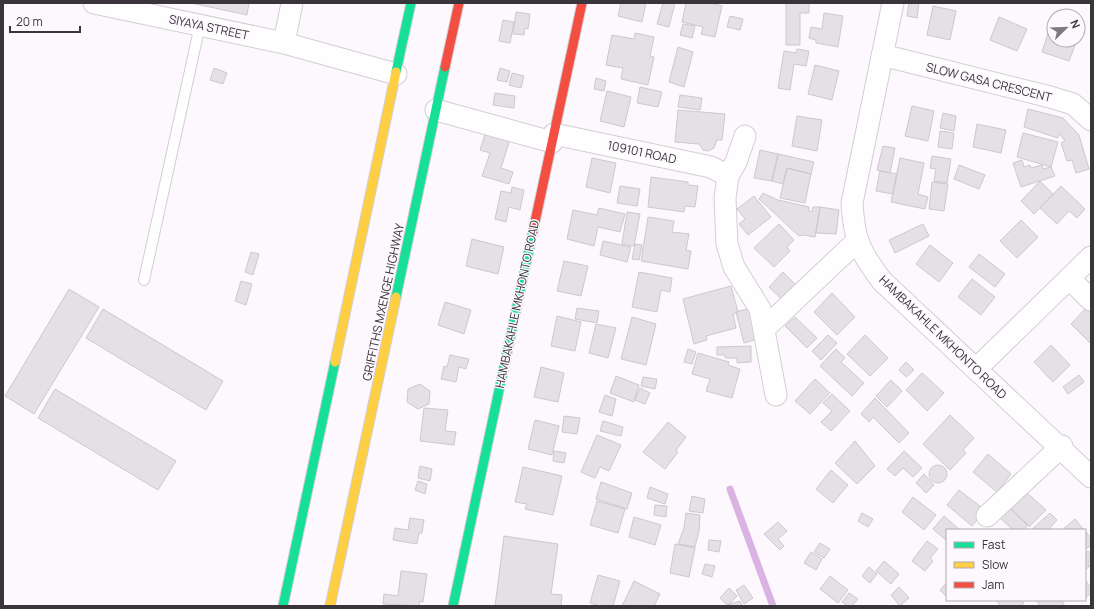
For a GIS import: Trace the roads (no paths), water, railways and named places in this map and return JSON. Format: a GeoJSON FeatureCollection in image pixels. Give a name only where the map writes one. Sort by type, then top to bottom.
{"type":"FeatureCollection","features":[{"type":"Feature","properties":{"kind":"street","name":"SIYAYA STREET"},"geometry":{"type":"LineString","coordinates":[[94,3],[284,43],[396,74]]}},
{"type":"Feature","properties":{"kind":"street"},"geometry":{"type":"LineString","coordinates":[[284,43],[292,3]]}},
{"type":"Feature","properties":{"kind":"street"},"geometry":{"type":"LineString","coordinates":[[283,606],[411,3]]}},
{"type":"Feature","properties":{"kind":"street","name":"GRIFFITHS MXENGE HIGHWAY"},"geometry":{"type":"LineString","coordinates":[[330,606],[459,3]]}},
{"type":"Feature","properties":{"kind":"street","name":"HAMBAKAHLE MKHONTO ROAD"},"geometry":{"type":"LineString","coordinates":[[453,606],[582,3]]}},
{"type":"Feature","properties":{"kind":"street","name":"HAMBAKAHLE MKHONTO ROAD"},"geometry":{"type":"LineString","coordinates":[[893,3],[852,204],[854,229],[857,241],[869,264],[882,281],[1061,447],[1091,477]]}},
{"type":"Feature","properties":{"kind":"street","name":"SLOW GASA CRESCENT"},"geometry":{"type":"LineString","coordinates":[[882,55],[1073,104],[1091,120]]}},
{"type":"Feature","properties":{"kind":"street","name":"109101 ROAD"},"geometry":{"type":"LineString","coordinates":[[436,110],[553,138],[711,167],[728,176]]}},
{"type":"Feature","properties":{"kind":"street"},"geometry":{"type":"LineString","coordinates":[[745,136],[736,162],[728,176],[725,198],[727,244],[734,267],[760,308],[776,396]]}},
{"type":"Feature","properties":{"kind":"street"},"geometry":{"type":"LineString","coordinates":[[764,329],[857,241]]}},
{"type":"Feature","properties":{"kind":"street"},"geometry":{"type":"LineString","coordinates":[[976,369],[1091,257]]}},
{"type":"Feature","properties":{"kind":"street"},"geometry":{"type":"LineString","coordinates":[[1069,278],[1091,300]]}},
{"type":"Feature","properties":{"kind":"street"},"geometry":{"type":"LineString","coordinates":[[987,516],[1061,447]]}},
{"type":"Feature","properties":{"kind":"lane"},"geometry":{"type":"LineString","coordinates":[[144,280],[200,25]]}},
{"type":"Feature","properties":{"kind":"waterway"},"geometry":{"type":"LineString","coordinates":[[730,489],[773,606]]}}]}
